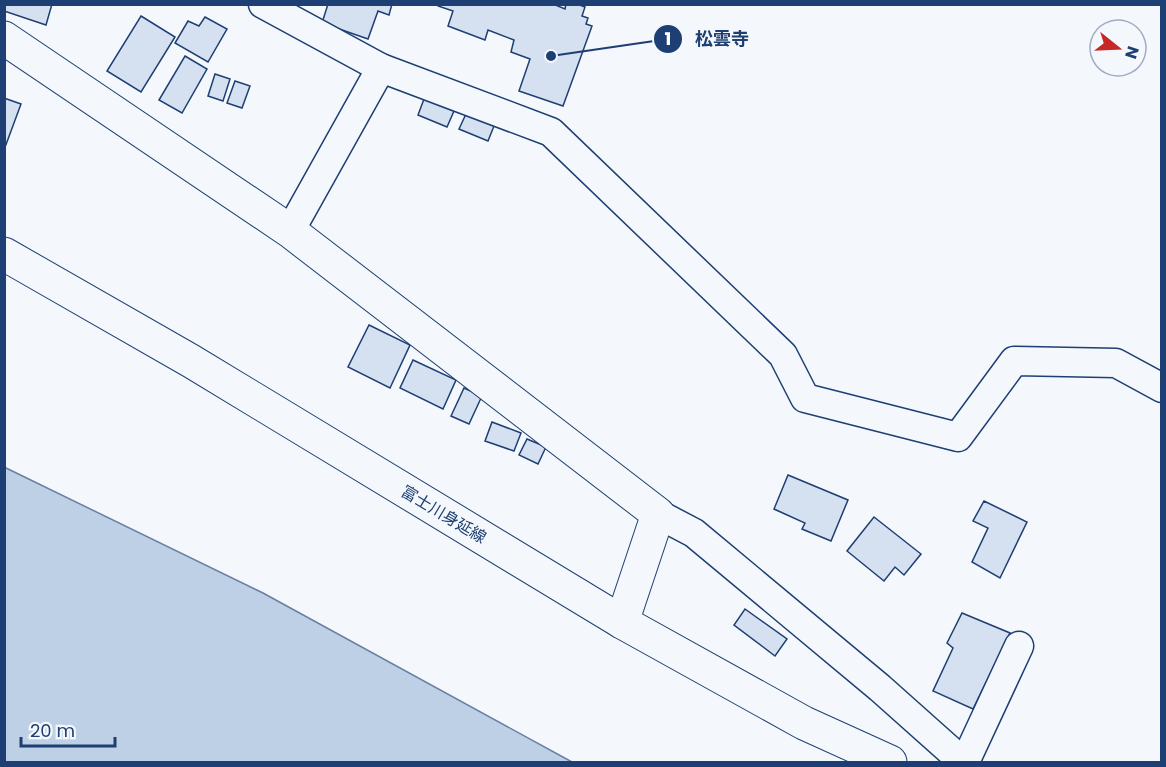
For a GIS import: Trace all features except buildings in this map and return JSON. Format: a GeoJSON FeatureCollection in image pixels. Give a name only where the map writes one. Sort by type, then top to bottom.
{"type":"FeatureCollection","features":[{"type":"Feature","properties":{"kind":"main road"},"geometry":{"type":"LineString","coordinates":[[4,38],[290,231],[658,514],[622,622]]}},
{"type":"Feature","properties":{"kind":"main road","name":"富士川身延線"},"geometry":{"type":"LineString","coordinates":[[4,254],[202,367],[622,622],[804,723],[890,762]]}},
{"type":"Feature","properties":{"kind":"street"},"geometry":{"type":"LineString","coordinates":[[263,4],[306,15],[381,68],[551,132],[783,356],[805,398],[958,437],[1014,361],[1116,363],[1161,388]]}},
{"type":"Feature","properties":{"kind":"street"},"geometry":{"type":"LineString","coordinates":[[290,231],[381,68]]}},
{"type":"Feature","properties":{"kind":"street"},"geometry":{"type":"LineString","coordinates":[[658,514],[694,533],[880,688],[964,762],[1019,646]]}},
{"type":"Feature","properties":{"kind":"water"},"geometry":{"type":"Polygon","coordinates":[[[4,467],[263,593],[572,762],[5,762],[4,467]]]}},
{"type":"Feature","properties":{"kind":"place","name":"松雲寺"},"geometry":{"type":"Point","coordinates":[551,56]}}]}
